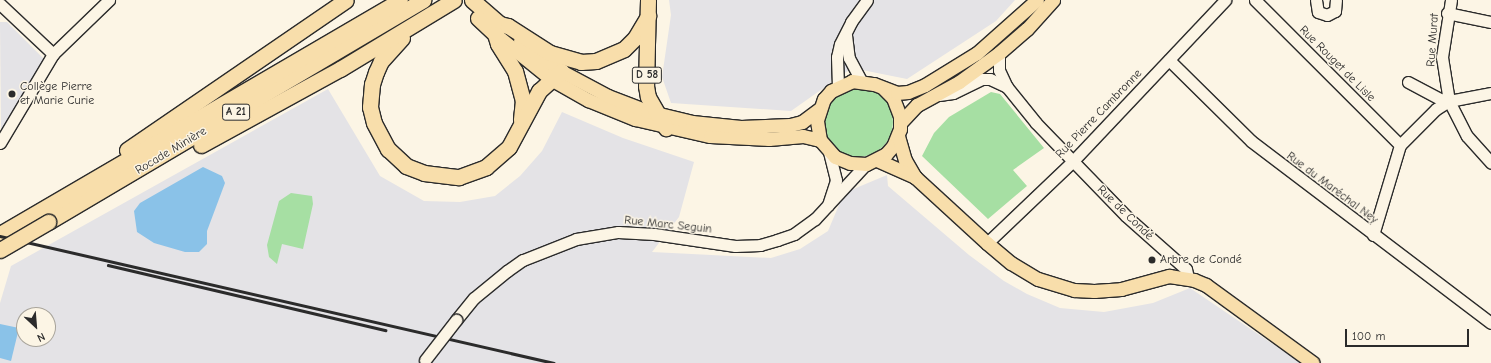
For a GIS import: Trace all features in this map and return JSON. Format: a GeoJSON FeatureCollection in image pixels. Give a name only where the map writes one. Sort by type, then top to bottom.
{"type":"FeatureCollection","features":[{"type":"Feature","properties":{"kind":"highway"},"geometry":{"type":"LineString","coordinates":[[37,212],[346,0]]}},
{"type":"Feature","properties":{"kind":"highway","name":"Rocade Minière"},"geometry":{"type":"LineString","coordinates":[[0,234],[400,0]]}},
{"type":"Feature","properties":{"kind":"highway","name":"Rocade Minière"},"geometry":{"type":"LineString","coordinates":[[0,250],[82,203],[423,0]]}},
{"type":"Feature","properties":{"kind":"highway"},"geometry":{"type":"LineString","coordinates":[[82,203],[92,203],[412,27],[454,0]]}},
{"type":"Feature","properties":{"kind":"highway"},"geometry":{"type":"LineString","coordinates":[[458,0],[476,8],[497,29],[520,83],[522,100],[520,128]]}},
{"type":"Feature","properties":{"kind":"highway"},"geometry":{"type":"LineString","coordinates":[[497,29],[508,26],[550,53],[565,58],[589,61],[612,56],[624,49],[635,38],[648,16],[648,0]]}},
{"type":"Feature","properties":{"kind":"highway","name":"D 58"},"geometry":{"type":"LineString","coordinates":[[648,16],[646,86],[657,113],[666,128]]}},
{"type":"Feature","properties":{"kind":"highway"},"geometry":{"type":"LineString","coordinates":[[412,27],[381,61],[372,84],[370,107],[374,123],[388,149],[406,166],[424,174],[459,176],[486,167],[509,146],[539,91],[556,75]]}},
{"type":"Feature","properties":{"kind":"main road"},"geometry":{"type":"LineString","coordinates":[[915,177],[871,162],[842,161],[829,152],[820,140],[817,125],[819,109],[824,99],[838,86],[861,81],[897,93],[908,92],[945,74],[977,53],[1037,0]]}},
{"type":"Feature","properties":{"kind":"main road"},"geometry":{"type":"LineString","coordinates":[[900,123],[917,105],[959,82],[999,53],[1027,29],[1053,0]]}},
{"type":"Feature","properties":{"kind":"main road"},"geometry":{"type":"LineString","coordinates":[[497,29],[556,75],[605,108],[666,128],[737,139],[803,136],[820,140]]}},
{"type":"Feature","properties":{"kind":"main road"},"geometry":{"type":"LineString","coordinates":[[556,75],[608,96],[657,113],[692,122],[762,127],[796,124],[819,109]]}},
{"type":"Feature","properties":{"kind":"main road"},"geometry":{"type":"LineString","coordinates":[[871,162],[886,154],[898,136],[900,123],[893,98],[884,89]]}},
{"type":"Feature","properties":{"kind":"main road"},"geometry":{"type":"LineString","coordinates":[[898,136],[905,160],[915,177],[1011,263],[1038,279],[1074,290],[1121,289],[1168,276],[1188,278],[1206,285],[1313,363]]}},
{"type":"Feature","properties":{"kind":"street"},"geometry":{"type":"LineString","coordinates":[[0,143],[53,54],[109,0]]}},
{"type":"Feature","properties":{"kind":"street"},"geometry":{"type":"LineString","coordinates":[[838,86],[837,57],[846,34],[867,0]]}},
{"type":"Feature","properties":{"kind":"street","name":"Rue Pierre Cambronne"},"geometry":{"type":"LineString","coordinates":[[987,243],[1072,162],[1225,0]]}},
{"type":"Feature","properties":{"kind":"street","name":"Rue Rouget de Lisle"},"geometry":{"type":"LineString","coordinates":[[1255,0],[1400,145]]}},
{"type":"Feature","properties":{"kind":"street"},"geometry":{"type":"LineString","coordinates":[[1316,0],[1318,12],[1327,15],[1335,11],[1336,0]]}},
{"type":"Feature","properties":{"kind":"street","name":"Rue Murat"},"geometry":{"type":"LineString","coordinates":[[1451,0],[1447,13],[1442,57],[1449,101],[1466,136],[1491,164]]}},
{"type":"Feature","properties":{"kind":"street"},"geometry":{"type":"LineString","coordinates":[[0,4],[53,54]]}},
{"type":"Feature","properties":{"kind":"street"},"geometry":{"type":"LineString","coordinates":[[1447,13],[1491,22]]}},
{"type":"Feature","properties":{"kind":"street"},"geometry":{"type":"LineString","coordinates":[[846,34],[849,58],[861,81]]}},
{"type":"Feature","properties":{"kind":"street","name":"Rue de Condé"},"geometry":{"type":"LineString","coordinates":[[999,53],[999,70],[1006,87],[1072,162],[1126,216],[1186,269],[1188,278]]}},
{"type":"Feature","properties":{"kind":"street","name":"Rue du Maréchal Ney"},"geometry":{"type":"LineString","coordinates":[[1168,60],[1233,126],[1373,235],[1489,317]]}},
{"type":"Feature","properties":{"kind":"street","name":"Rue de Condé"},"geometry":{"type":"LineString","coordinates":[[934,96],[953,93],[982,79],[990,79],[1006,87]]}},
{"type":"Feature","properties":{"kind":"street"},"geometry":{"type":"LineString","coordinates":[[1408,82],[1440,99],[1449,101]]}},
{"type":"Feature","properties":{"kind":"street"},"geometry":{"type":"LineString","coordinates":[[1373,235],[1400,145],[1436,108],[1449,101],[1491,93]]}},
{"type":"Feature","properties":{"kind":"street","name":"Rue Marc Seguin"},"geometry":{"type":"LineString","coordinates":[[828,206],[836,180],[829,152]]}},
{"type":"Feature","properties":{"kind":"street","name":"Rue Marc Seguin"},"geometry":{"type":"LineString","coordinates":[[424,362],[456,320],[490,284],[523,260],[576,239],[618,232],[654,234],[727,245],[760,245],[794,234],[815,219],[871,162]]}},
{"type":"Feature","properties":{"kind":"shaded area"},"geometry":{"type":"Polygon","coordinates":[[[669,0],[1015,0],[996,21],[907,79],[852,68],[791,111],[671,103],[662,77],[671,15],[669,0]]]}},
{"type":"Feature","properties":{"kind":"shaded area","name":"Collège Pierre et Marie Curie"},"geometry":{"type":"Polygon","coordinates":[[[0,22],[7,22],[44,59],[1,131],[0,22]]]}},
{"type":"Feature","properties":{"kind":"shaded area"},"geometry":{"type":"Polygon","coordinates":[[[328,89],[380,176],[424,201],[460,202],[495,196],[520,176],[542,151],[562,112],[623,138],[694,162],[679,217],[652,252],[771,258],[800,249],[828,231],[844,193],[887,175],[888,186],[969,255],[1004,281],[1027,294],[1060,308],[1104,312],[1153,303],[1190,288],[1301,363],[432,363],[437,350],[423,363],[0,363],[0,303],[11,266],[328,89]]]}},
{"type":"Feature","properties":{"kind":"green space"},"geometry":{"type":"Polygon","coordinates":[[[851,87],[865,87],[878,93],[887,102],[891,108],[893,122],[891,136],[883,147],[872,155],[865,157],[851,157],[844,155],[833,147],[825,136],[823,129],[823,115],[825,108],[833,97],[844,89],[851,87]]]}},
{"type":"Feature","properties":{"kind":"green space"},"geometry":{"type":"Polygon","coordinates":[[[991,92],[1000,94],[1044,148],[1013,170],[1027,186],[988,219],[922,156],[934,133],[949,117],[991,92]]]}},
{"type":"Feature","properties":{"kind":"green space"},"geometry":{"type":"Polygon","coordinates":[[[291,193],[312,196],[313,204],[303,249],[282,244],[277,264],[269,257],[267,245],[279,201],[291,193]]]}},
{"type":"Feature","properties":{"kind":"water"},"geometry":{"type":"Polygon","coordinates":[[[203,167],[222,176],[225,183],[207,231],[207,244],[199,252],[185,252],[154,243],[137,232],[134,211],[140,203],[203,167]]]}},
{"type":"Feature","properties":{"kind":"water"},"geometry":{"type":"Polygon","coordinates":[[[0,324],[16,327],[16,340],[11,361],[0,358],[0,324]]]}},
{"type":"Feature","properties":{"kind":"railway"},"geometry":{"type":"LineString","coordinates":[[0,236],[554,363]]}},
{"type":"Feature","properties":{"kind":"railway"},"geometry":{"type":"LineString","coordinates":[[108,265],[386,330]]}},
{"type":"Feature","properties":{"kind":"place","name":"Collège Pierre et Marie Curie"},"geometry":{"type":"Point","coordinates":[12,94]}},
{"type":"Feature","properties":{"kind":"place","name":"Arbre de Condé"},"geometry":{"type":"Point","coordinates":[1152,260]}}]}
